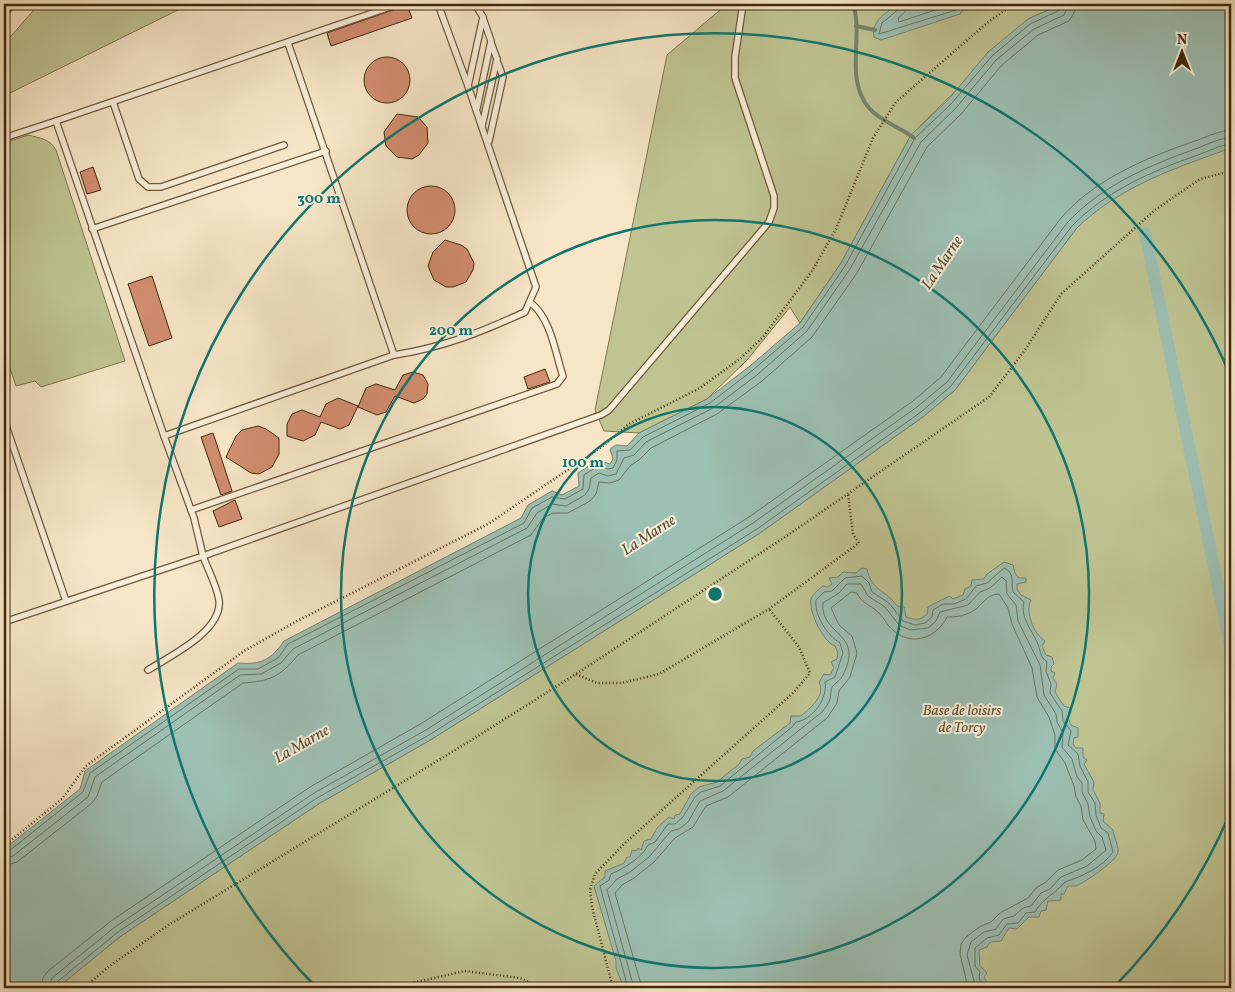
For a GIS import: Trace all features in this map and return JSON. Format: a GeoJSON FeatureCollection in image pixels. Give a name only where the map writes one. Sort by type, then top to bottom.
{"type":"FeatureCollection","features":[{"type":"Feature","properties":{"kind":"lane"},"geometry":{"type":"LineString","coordinates":[[4,14],[13,4]]}},
{"type":"Feature","properties":{"kind":"lane"},"geometry":{"type":"LineString","coordinates":[[4,138],[399,4]]}},
{"type":"Feature","properties":{"kind":"lane"},"geometry":{"type":"LineString","coordinates":[[164,436],[394,355],[426,350],[482,332],[525,312],[531,303],[536,287],[482,126],[438,4]]}},
{"type":"Feature","properties":{"kind":"lane"},"geometry":{"type":"LineString","coordinates":[[476,4],[483,17],[503,77],[488,144]]}},
{"type":"Feature","properties":{"kind":"lane"},"geometry":{"type":"LineString","coordinates":[[4,622],[203,556],[592,419],[609,410],[769,222],[772,215],[774,196],[735,78],[735,57],[743,4]]}},
{"type":"Feature","properties":{"kind":"lane"},"geometry":{"type":"LineString","coordinates":[[468,86],[483,17]]}},
{"type":"Feature","properties":{"kind":"lane"},"geometry":{"type":"LineString","coordinates":[[476,110],[491,41]]}},
{"type":"Feature","properties":{"kind":"lane"},"geometry":{"type":"LineString","coordinates":[[288,43],[394,355]]}},
{"type":"Feature","properties":{"kind":"lane"},"geometry":{"type":"LineString","coordinates":[[482,126],[497,59]]}},
{"type":"Feature","properties":{"kind":"lane"},"geometry":{"type":"LineString","coordinates":[[113,102],[139,180],[148,187],[161,187],[284,145]]}},
{"type":"Feature","properties":{"kind":"lane"},"geometry":{"type":"LineString","coordinates":[[56,121],[191,510],[203,556],[219,600],[218,612],[211,626],[200,637],[148,670]]}},
{"type":"Feature","properties":{"kind":"lane"},"geometry":{"type":"LineString","coordinates":[[92,229],[326,151]]}},
{"type":"Feature","properties":{"kind":"lane"},"geometry":{"type":"LineString","coordinates":[[191,510],[558,384],[563,376],[545,320],[540,310],[531,303]]}},
{"type":"Feature","properties":{"kind":"lane"},"geometry":{"type":"LineString","coordinates":[[4,420],[66,601]]}},
{"type":"Feature","properties":{"kind":"path"},"geometry":{"type":"LineString","coordinates":[[4,846],[62,799],[86,766],[244,651],[488,524],[603,446],[629,424],[700,388],[742,358],[763,337],[812,271],[836,229],[865,156],[896,102],[957,48],[1014,4]]}},
{"type":"Feature","properties":{"kind":"path"},"geometry":{"type":"LineString","coordinates":[[84,988],[108,967],[170,924],[576,674],[848,494],[989,397],[1025,350],[1060,294],[1154,210],[1200,179],[1231,171]]}},
{"type":"Feature","properties":{"kind":"path"},"geometry":{"type":"LineString","coordinates":[[576,674],[597,683],[622,683],[659,674],[769,609],[859,543],[853,534],[848,494]]}},
{"type":"Feature","properties":{"kind":"path"},"geometry":{"type":"LineString","coordinates":[[614,988],[592,907],[590,890],[595,874],[624,844],[794,692],[810,673],[799,647],[769,609]]}},
{"type":"Feature","properties":{"kind":"path"},"geometry":{"type":"LineString","coordinates":[[390,988],[465,971],[520,978],[542,988]]}},
{"type":"Feature","properties":{"kind":"green space"},"geometry":{"type":"Polygon","coordinates":[[[39,4],[190,4],[4,96],[4,44],[39,4]]]}},
{"type":"Feature","properties":{"kind":"green space"},"geometry":{"type":"Polygon","coordinates":[[[727,4],[1062,4],[1028,19],[911,135],[841,263],[800,323],[790,307],[748,359],[707,399],[639,433],[604,431],[595,410],[667,55],[727,4]]]}},
{"type":"Feature","properties":{"kind":"green space"},"geometry":{"type":"Polygon","coordinates":[[[28,135],[48,141],[56,150],[125,361],[41,387],[35,381],[16,386],[4,351],[4,143],[28,135]]]}},
{"type":"Feature","properties":{"kind":"green space","name":"Base de loisirs de Torcy"},"geometry":{"type":"Polygon","coordinates":[[[1231,140],[1231,988],[57,988],[121,936],[320,803],[432,739],[760,533],[924,416],[955,390],[1094,205],[1231,140]]]}},
{"type":"Feature","properties":{"kind":"water"},"geometry":{"type":"Polygon","coordinates":[[[898,4],[967,4],[960,14],[881,40],[874,37],[877,22],[884,14],[898,4]]]}},
{"type":"Feature","properties":{"kind":"water","name":"La Marne"},"geometry":{"type":"Polygon","coordinates":[[[1062,4],[1231,4],[1231,148],[1148,180],[1110,201],[1092,214],[1076,229],[955,390],[924,416],[760,533],[432,739],[320,803],[121,936],[57,988],[4,988],[4,849],[80,789],[85,771],[238,663],[253,663],[265,660],[275,653],[284,641],[521,518],[528,505],[552,491],[562,495],[579,486],[578,473],[598,460],[610,464],[613,459],[610,449],[616,445],[627,446],[639,433],[707,399],[750,366],[800,323],[841,263],[911,135],[948,100],[988,52],[1028,19],[1062,4]]]}},
{"type":"Feature","properties":{"kind":"water"},"geometry":{"type":"Polygon","coordinates":[[[1004,562],[1013,565],[1015,573],[1019,578],[1026,578],[1026,582],[1017,584],[1017,589],[1021,595],[1031,600],[1029,610],[1031,622],[1037,633],[1045,641],[1042,646],[1046,655],[1052,657],[1054,664],[1051,667],[1051,671],[1055,673],[1053,678],[1057,684],[1055,692],[1064,706],[1070,708],[1068,718],[1071,725],[1078,728],[1078,737],[1074,738],[1073,744],[1076,748],[1083,748],[1083,757],[1087,760],[1084,764],[1094,782],[1093,790],[1100,803],[1100,813],[1104,814],[1103,821],[1113,830],[1118,849],[1117,856],[1100,871],[1080,884],[1068,886],[1064,894],[1061,894],[1061,900],[1048,901],[1046,910],[1041,911],[1039,917],[1029,917],[1017,929],[1009,928],[1001,941],[990,942],[987,947],[979,950],[980,966],[987,973],[984,977],[990,988],[624,988],[616,968],[616,961],[594,886],[605,877],[605,871],[624,863],[627,857],[630,857],[632,850],[636,851],[638,848],[641,850],[644,841],[651,839],[657,828],[669,817],[674,819],[675,815],[680,814],[691,794],[699,787],[717,782],[739,764],[742,759],[750,757],[753,751],[790,723],[791,716],[801,716],[816,701],[821,687],[819,682],[824,674],[830,675],[834,668],[831,662],[837,659],[838,653],[835,646],[826,639],[814,618],[811,599],[814,594],[823,586],[828,587],[832,584],[829,578],[838,577],[843,572],[856,573],[862,568],[867,569],[872,582],[897,606],[904,607],[906,617],[917,619],[927,614],[928,607],[949,596],[953,599],[963,595],[965,589],[971,586],[972,580],[984,579],[987,574],[1004,562]]]}},
{"type":"Feature","properties":{"kind":"building"},"geometry":{"type":"Polygon","coordinates":[[[407,5],[412,18],[331,46],[327,33],[407,5]]]}},
{"type":"Feature","properties":{"kind":"building"},"geometry":{"type":"Polygon","coordinates":[[[382,57],[392,57],[404,63],[409,71],[409,89],[404,97],[396,102],[382,103],[374,100],[367,93],[364,85],[364,75],[367,67],[374,60],[382,57]]]}},
{"type":"Feature","properties":{"kind":"building"},"geometry":{"type":"Polygon","coordinates":[[[397,114],[418,117],[427,127],[428,143],[419,155],[412,159],[397,157],[386,146],[384,132],[397,114]]]}},
{"type":"Feature","properties":{"kind":"building"},"geometry":{"type":"Polygon","coordinates":[[[93,167],[101,190],[87,194],[80,172],[93,167]]]}},
{"type":"Feature","properties":{"kind":"building"},"geometry":{"type":"Polygon","coordinates":[[[426,186],[436,186],[448,193],[455,205],[455,215],[448,227],[436,234],[426,234],[418,230],[411,223],[407,215],[407,205],[411,197],[418,190],[426,186]]]}},
{"type":"Feature","properties":{"kind":"building"},"geometry":{"type":"Polygon","coordinates":[[[445,240],[467,249],[474,263],[473,270],[466,282],[453,287],[446,287],[434,280],[428,266],[433,252],[445,240]]]}},
{"type":"Feature","properties":{"kind":"building"},"geometry":{"type":"Polygon","coordinates":[[[152,276],[172,338],[149,346],[128,284],[152,276]]]}},
{"type":"Feature","properties":{"kind":"building"},"geometry":{"type":"Polygon","coordinates":[[[545,369],[550,382],[528,389],[524,377],[545,369]]]}},
{"type":"Feature","properties":{"kind":"building"},"geometry":{"type":"Polygon","coordinates":[[[413,372],[423,375],[428,384],[427,394],[423,399],[414,403],[395,396],[386,412],[377,415],[358,407],[366,388],[376,384],[395,390],[403,375],[413,372]]]}},
{"type":"Feature","properties":{"kind":"building"},"geometry":{"type":"Polygon","coordinates":[[[338,398],[358,406],[349,425],[340,429],[321,422],[315,435],[303,441],[287,436],[287,424],[292,414],[302,410],[320,417],[326,404],[338,398]]]}},
{"type":"Feature","properties":{"kind":"building"},"geometry":{"type":"Polygon","coordinates":[[[258,426],[279,438],[279,454],[272,467],[259,474],[251,473],[226,457],[236,436],[242,430],[258,426]]]}},
{"type":"Feature","properties":{"kind":"building"},"geometry":{"type":"Polygon","coordinates":[[[213,433],[232,491],[221,495],[201,437],[213,433]]]}},
{"type":"Feature","properties":{"kind":"building"},"geometry":{"type":"Polygon","coordinates":[[[235,500],[242,519],[219,527],[213,511],[235,500]]]}},
{"type":"Feature","properties":{"kind":"waterway"},"geometry":{"type":"LineString","coordinates":[[853,4],[857,30],[856,71],[862,96],[874,113],[914,138]]}},
{"type":"Feature","properties":{"kind":"waterway"},"geometry":{"type":"LineString","coordinates":[[856,26],[875,30]]}},
{"type":"Feature","properties":{"kind":"waterway"},"geometry":{"type":"LineString","coordinates":[[1145,233],[1231,650]]}}]}
